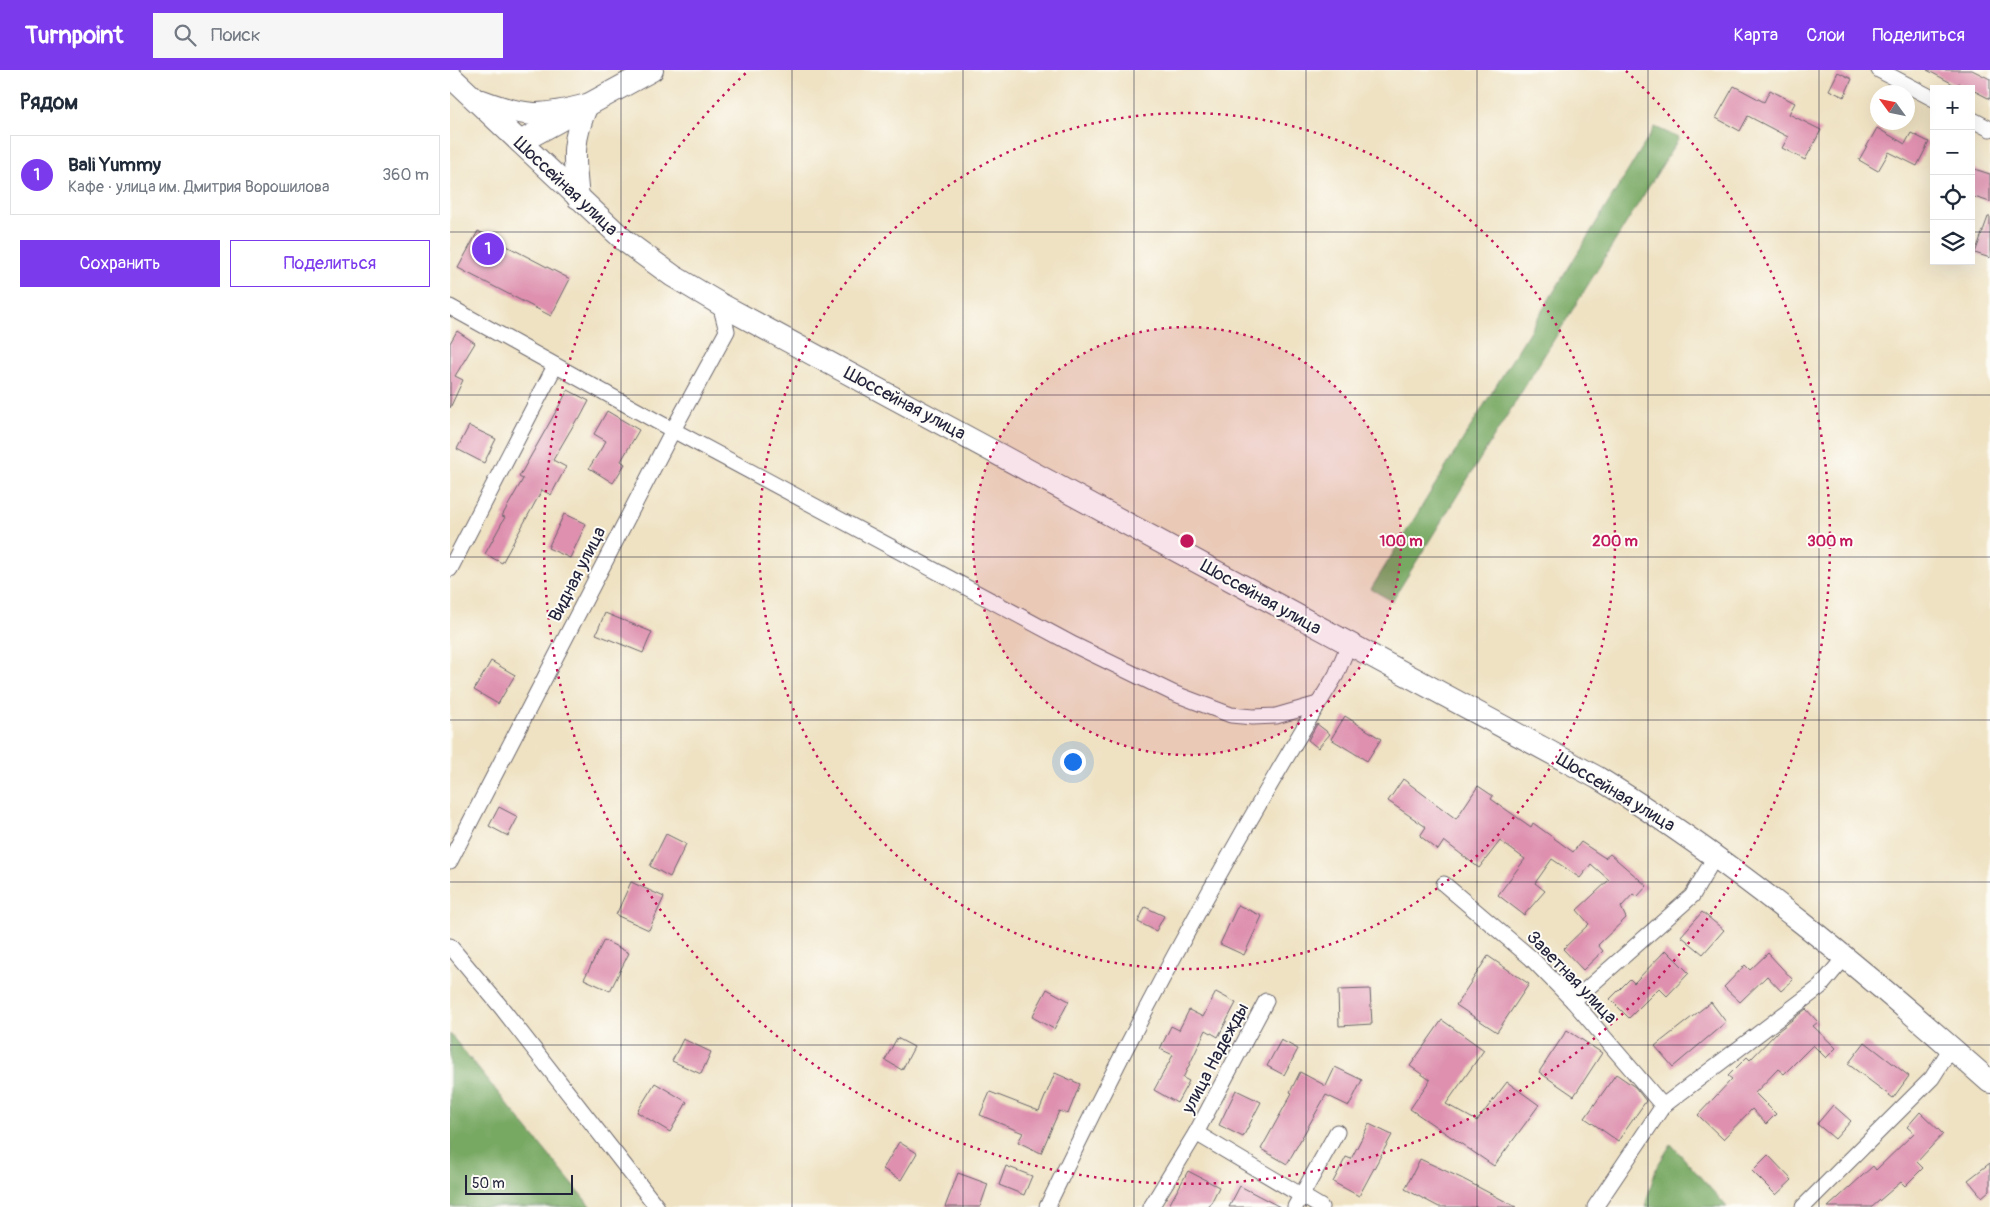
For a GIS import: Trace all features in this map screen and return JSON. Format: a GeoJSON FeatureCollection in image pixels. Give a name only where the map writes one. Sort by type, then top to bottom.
{"type":"FeatureCollection","features":[{"type":"Feature","properties":{"kind":"street"},"geometry":{"type":"LineString","coordinates":[[520,142],[652,70]]}},
{"type":"Feature","properties":{"kind":"street"},"geometry":{"type":"LineString","coordinates":[[1879,70],[1930,97]]}},
{"type":"Feature","properties":{"kind":"street","name":"Шоссейная улица"},"geometry":{"type":"LineString","coordinates":[[450,76],[625,241],[673,276],[720,304],[959,431],[1598,778],[1659,816],[1716,855],[1844,958],[1990,1082]]}},
{"type":"Feature","properties":{"kind":"street"},"geometry":{"type":"LineString","coordinates":[[472,98],[514,113],[530,116],[548,115],[588,106]]}},
{"type":"Feature","properties":{"kind":"street"},"geometry":{"type":"LineString","coordinates":[[578,198],[573,157],[576,138],[588,106]]}},
{"type":"Feature","properties":{"kind":"street"},"geometry":{"type":"LineString","coordinates":[[1975,121],[1990,129]]}},
{"type":"Feature","properties":{"kind":"street","name":"Видная улица"},"geometry":{"type":"LineString","coordinates":[[450,861],[673,430],[727,331],[720,304]]}},
{"type":"Feature","properties":{"kind":"street"},"geometry":{"type":"LineString","coordinates":[[450,307],[673,430],[1074,644],[1173,694],[1231,715],[1253,717],[1276,716],[1318,704]]}},
{"type":"Feature","properties":{"kind":"street"},"geometry":{"type":"LineString","coordinates":[[450,569],[555,366]]}},
{"type":"Feature","properties":{"kind":"street"},"geometry":{"type":"LineString","coordinates":[[1047,1207],[1112,1072],[1228,856],[1336,675],[1349,644]]}},
{"type":"Feature","properties":{"kind":"street"},"geometry":{"type":"LineString","coordinates":[[1573,1001],[1692,896],[1716,855]]}},
{"type":"Feature","properties":{"kind":"street","name":"Заветная улица"},"geometry":{"type":"LineString","coordinates":[[1444,884],[1531,958],[1573,1001],[1663,1106]]}},
{"type":"Feature","properties":{"kind":"street"},"geometry":{"type":"LineString","coordinates":[[450,946],[501,1007],[657,1207]]}},
{"type":"Feature","properties":{"kind":"street"},"geometry":{"type":"LineString","coordinates":[[1594,1207],[1663,1106],[1820,987],[1844,958]]}},
{"type":"Feature","properties":{"kind":"street","name":"улица Надежды"},"geometry":{"type":"LineString","coordinates":[[1151,1207],[1196,1133],[1266,1001]]}},
{"type":"Feature","properties":{"kind":"street"},"geometry":{"type":"LineString","coordinates":[[1803,1207],[1932,1078],[1951,1048]]}},
{"type":"Feature","properties":{"kind":"street"},"geometry":{"type":"LineString","coordinates":[[1298,1201],[1337,1132]]}},
{"type":"Feature","properties":{"kind":"street","name":"улица Надежды"},"geometry":{"type":"LineString","coordinates":[[1196,1133],[1298,1201],[1321,1207]]}},
{"type":"Feature","properties":{"kind":"green space"},"geometry":{"type":"Polygon","coordinates":[[[1655,127],[1679,138],[1392,601],[1371,589],[1655,127]]]}},
{"type":"Feature","properties":{"kind":"green space"},"geometry":{"type":"Polygon","coordinates":[[[450,1034],[591,1207],[450,1207],[450,1034]]]}},
{"type":"Feature","properties":{"kind":"green space"},"geometry":{"type":"Polygon","coordinates":[[[1671,1144],[1727,1207],[1645,1207],[1656,1168],[1671,1144]]]}},
{"type":"Feature","properties":{"kind":"building"},"geometry":{"type":"Polygon","coordinates":[[[1927,70],[1972,70],[1990,79],[1990,99],[1975,91],[1975,85],[1963,85],[1959,83],[1955,85],[1927,70]]]}},
{"type":"Feature","properties":{"kind":"building"},"geometry":{"type":"Polygon","coordinates":[[[1838,72],[1852,79],[1844,97],[1829,90],[1838,72]]]}},
{"type":"Feature","properties":{"kind":"building"},"geometry":{"type":"Polygon","coordinates":[[[1734,86],[1764,102],[1770,90],[1795,103],[1789,114],[1821,130],[1805,160],[1782,148],[1788,137],[1748,116],[1740,131],[1716,118],[1734,86]]]}},
{"type":"Feature","properties":{"kind":"building"},"geometry":{"type":"Polygon","coordinates":[[[1876,130],[1880,130],[1905,144],[1911,133],[1929,142],[1917,166],[1889,152],[1878,171],[1859,160],[1876,130]]]}},
{"type":"Feature","properties":{"kind":"building"},"geometry":{"type":"Polygon","coordinates":[[[1975,169],[1990,174],[1990,202],[1975,197],[1975,169]]]}},
{"type":"Feature","properties":{"kind":"building"},"geometry":{"type":"Polygon","coordinates":[[[1988,217],[1990,217],[1990,258],[1975,253],[1988,217]]]}},
{"type":"Feature","properties":{"kind":"building"},"geometry":{"type":"Polygon","coordinates":[[[478,231],[570,279],[551,316],[458,268],[478,231]]]}},
{"type":"Feature","properties":{"kind":"building"},"geometry":{"type":"Polygon","coordinates":[[[457,331],[475,343],[455,376],[463,380],[450,408],[450,343],[457,331]]]}},
{"type":"Feature","properties":{"kind":"building"},"geometry":{"type":"Polygon","coordinates":[[[568,390],[589,401],[553,460],[566,467],[551,495],[542,490],[502,563],[485,554],[505,517],[502,516],[523,479],[519,477],[568,390]]]}},
{"type":"Feature","properties":{"kind":"building"},"geometry":{"type":"Polygon","coordinates":[[[607,411],[639,430],[621,461],[625,464],[613,483],[589,468],[606,441],[594,434],[607,411]]]}},
{"type":"Feature","properties":{"kind":"building"},"geometry":{"type":"Polygon","coordinates":[[[469,426],[496,439],[484,463],[457,449],[469,426]]]}},
{"type":"Feature","properties":{"kind":"building"},"geometry":{"type":"Polygon","coordinates":[[[564,514],[586,524],[570,558],[548,548],[564,514]]]}},
{"type":"Feature","properties":{"kind":"building"},"geometry":{"type":"Polygon","coordinates":[[[605,613],[652,632],[643,653],[596,634],[605,613]]]}},
{"type":"Feature","properties":{"kind":"building"},"geometry":{"type":"Polygon","coordinates":[[[491,661],[515,675],[498,704],[474,690],[491,661]]]}},
{"type":"Feature","properties":{"kind":"building"},"geometry":{"type":"Polygon","coordinates":[[[1345,716],[1381,739],[1367,761],[1331,739],[1345,716]]]}},
{"type":"Feature","properties":{"kind":"building"},"geometry":{"type":"Polygon","coordinates":[[[1317,724],[1330,734],[1318,748],[1308,740],[1317,724]]]}},
{"type":"Feature","properties":{"kind":"building"},"geometry":{"type":"Polygon","coordinates":[[[1403,779],[1456,819],[1478,786],[1493,796],[1491,799],[1531,827],[1533,823],[1573,852],[1581,842],[1605,858],[1610,854],[1647,886],[1637,897],[1633,894],[1621,907],[1626,918],[1598,945],[1603,951],[1583,970],[1563,949],[1589,924],[1577,910],[1609,880],[1591,864],[1580,878],[1552,859],[1535,883],[1545,891],[1524,915],[1498,895],[1525,859],[1500,841],[1479,868],[1444,841],[1438,850],[1420,836],[1426,827],[1388,801],[1403,779]]]}},
{"type":"Feature","properties":{"kind":"building"},"geometry":{"type":"Polygon","coordinates":[[[499,807],[518,817],[508,836],[489,826],[499,807]]]}},
{"type":"Feature","properties":{"kind":"building"},"geometry":{"type":"Polygon","coordinates":[[[666,834],[686,844],[670,877],[650,866],[666,834]]]}},
{"type":"Feature","properties":{"kind":"building"},"geometry":{"type":"Polygon","coordinates":[[[631,882],[664,897],[649,930],[616,915],[631,882]]]}},
{"type":"Feature","properties":{"kind":"building"},"geometry":{"type":"Polygon","coordinates":[[[1238,905],[1262,916],[1244,955],[1220,944],[1238,905]]]}},
{"type":"Feature","properties":{"kind":"building"},"geometry":{"type":"Polygon","coordinates":[[[1145,907],[1164,916],[1156,931],[1138,922],[1145,907]]]}},
{"type":"Feature","properties":{"kind":"building"},"geometry":{"type":"Polygon","coordinates":[[[1702,912],[1724,930],[1703,954],[1681,936],[1702,912]]]}},
{"type":"Feature","properties":{"kind":"building"},"geometry":{"type":"Polygon","coordinates":[[[604,940],[629,953],[610,991],[584,979],[604,940]]]}},
{"type":"Feature","properties":{"kind":"building"},"geometry":{"type":"Polygon","coordinates":[[[1666,950],[1689,973],[1667,996],[1659,988],[1629,1018],[1610,999],[1630,979],[1634,983],[1666,950]]]}},
{"type":"Feature","properties":{"kind":"building"},"geometry":{"type":"Polygon","coordinates":[[[1768,953],[1793,980],[1781,991],[1767,976],[1740,1002],[1724,987],[1745,965],[1750,970],[1768,953]]]}},
{"type":"Feature","properties":{"kind":"building"},"geometry":{"type":"Polygon","coordinates":[[[1488,956],[1529,984],[1497,1032],[1456,1005],[1488,956]]]}},
{"type":"Feature","properties":{"kind":"building"},"geometry":{"type":"Polygon","coordinates":[[[1047,989],[1069,1001],[1054,1029],[1032,1017],[1047,989]]]}},
{"type":"Feature","properties":{"kind":"building"},"geometry":{"type":"Polygon","coordinates":[[[1370,989],[1372,1024],[1339,1026],[1338,990],[1370,989]]]}},
{"type":"Feature","properties":{"kind":"building"},"geometry":{"type":"Polygon","coordinates":[[[1216,992],[1236,1003],[1218,1037],[1206,1030],[1183,1078],[1189,1081],[1177,1103],[1154,1090],[1173,1055],[1160,1049],[1171,1026],[1179,1030],[1189,1010],[1203,1017],[1216,992]]]}},
{"type":"Feature","properties":{"kind":"building"},"geometry":{"type":"Polygon","coordinates":[[[1711,1002],[1726,1022],[1673,1067],[1655,1046],[1711,1002]]]}},
{"type":"Feature","properties":{"kind":"building"},"geometry":{"type":"Polygon","coordinates":[[[1806,1009],[1818,1022],[1813,1026],[1836,1048],[1826,1058],[1813,1045],[1784,1074],[1778,1069],[1755,1093],[1776,1114],[1766,1124],[1752,1109],[1723,1139],[1698,1115],[1732,1079],[1728,1076],[1747,1057],[1750,1060],[1778,1031],[1806,1009]]]}},
{"type":"Feature","properties":{"kind":"building"},"geometry":{"type":"Polygon","coordinates":[[[1442,1020],[1484,1050],[1446,1104],[1477,1121],[1507,1082],[1539,1105],[1494,1166],[1410,1109],[1430,1080],[1410,1066],[1442,1020]]]}},
{"type":"Feature","properties":{"kind":"building"},"geometry":{"type":"Polygon","coordinates":[[[1567,1030],[1602,1053],[1574,1096],[1539,1072],[1567,1030]]]}},
{"type":"Feature","properties":{"kind":"building"},"geometry":{"type":"Polygon","coordinates":[[[897,1038],[914,1047],[902,1070],[885,1060],[897,1038]]]}},
{"type":"Feature","properties":{"kind":"building"},"geometry":{"type":"Polygon","coordinates":[[[683,1039],[711,1052],[701,1074],[672,1061],[683,1039]]]}},
{"type":"Feature","properties":{"kind":"building"},"geometry":{"type":"Polygon","coordinates":[[[1281,1040],[1298,1049],[1284,1075],[1267,1066],[1281,1040]]]}},
{"type":"Feature","properties":{"kind":"building"},"geometry":{"type":"Polygon","coordinates":[[[1865,1042],[1909,1076],[1893,1098],[1848,1064],[1865,1042]]]}},
{"type":"Feature","properties":{"kind":"building"},"geometry":{"type":"Polygon","coordinates":[[[1335,1067],[1362,1080],[1349,1106],[1326,1095],[1287,1164],[1261,1149],[1292,1093],[1290,1092],[1300,1072],[1326,1086],[1335,1067]]]}},
{"type":"Feature","properties":{"kind":"building"},"geometry":{"type":"Polygon","coordinates":[[[1055,1073],[1080,1084],[1068,1114],[1059,1111],[1041,1153],[1018,1142],[1023,1133],[980,1115],[990,1092],[1039,1111],[1055,1073]]]}},
{"type":"Feature","properties":{"kind":"building"},"geometry":{"type":"Polygon","coordinates":[[[1616,1074],[1635,1087],[1646,1101],[1618,1141],[1585,1118],[1616,1074]]]}},
{"type":"Feature","properties":{"kind":"building"},"geometry":{"type":"Polygon","coordinates":[[[655,1083],[687,1102],[670,1132],[637,1112],[655,1083]]]}},
{"type":"Feature","properties":{"kind":"building"},"geometry":{"type":"Polygon","coordinates":[[[1236,1090],[1261,1102],[1243,1137],[1219,1125],[1236,1090]]]}},
{"type":"Feature","properties":{"kind":"building"},"geometry":{"type":"Polygon","coordinates":[[[1833,1105],[1851,1121],[1835,1139],[1817,1124],[1833,1105]]]}},
{"type":"Feature","properties":{"kind":"building"},"geometry":{"type":"Polygon","coordinates":[[[1920,1112],[1943,1134],[1917,1162],[1923,1168],[1905,1186],[1901,1182],[1872,1207],[1828,1207],[1873,1166],[1876,1170],[1914,1133],[1907,1127],[1920,1112]]]}},
{"type":"Feature","properties":{"kind":"building"},"geometry":{"type":"Polygon","coordinates":[[[1369,1124],[1392,1135],[1359,1196],[1333,1182],[1346,1157],[1351,1159],[1369,1124]]]}},
{"type":"Feature","properties":{"kind":"building"},"geometry":{"type":"Polygon","coordinates":[[[899,1142],[917,1153],[901,1180],[883,1169],[899,1142]]]}},
{"type":"Feature","properties":{"kind":"building"},"geometry":{"type":"Polygon","coordinates":[[[1768,1155],[1792,1180],[1776,1195],[1752,1171],[1768,1155]]]}},
{"type":"Feature","properties":{"kind":"building"},"geometry":{"type":"Polygon","coordinates":[[[1420,1159],[1516,1207],[1439,1207],[1405,1189],[1420,1159]]]}},
{"type":"Feature","properties":{"kind":"building"},"geometry":{"type":"Polygon","coordinates":[[[1990,1163],[1990,1190],[1982,1197],[1968,1180],[1990,1163]]]}},
{"type":"Feature","properties":{"kind":"building"},"geometry":{"type":"Polygon","coordinates":[[[1006,1166],[1032,1176],[1024,1195],[999,1185],[1006,1166]]]}},
{"type":"Feature","properties":{"kind":"building"},"geometry":{"type":"Polygon","coordinates":[[[1188,1171],[1219,1187],[1209,1207],[1168,1207],[1188,1171]]]}},
{"type":"Feature","properties":{"kind":"building"},"geometry":{"type":"Polygon","coordinates":[[[958,1173],[988,1184],[980,1207],[945,1207],[958,1173]]]}},
{"type":"Feature","properties":{"kind":"building"},"geometry":{"type":"Polygon","coordinates":[[[1240,1186],[1280,1207],[1229,1207],[1240,1186]]]}},
{"type":"Feature","properties":{"kind":"place","name":"Bali Yummy"},"geometry":{"type":"Point","coordinates":[488,249]}}]}
